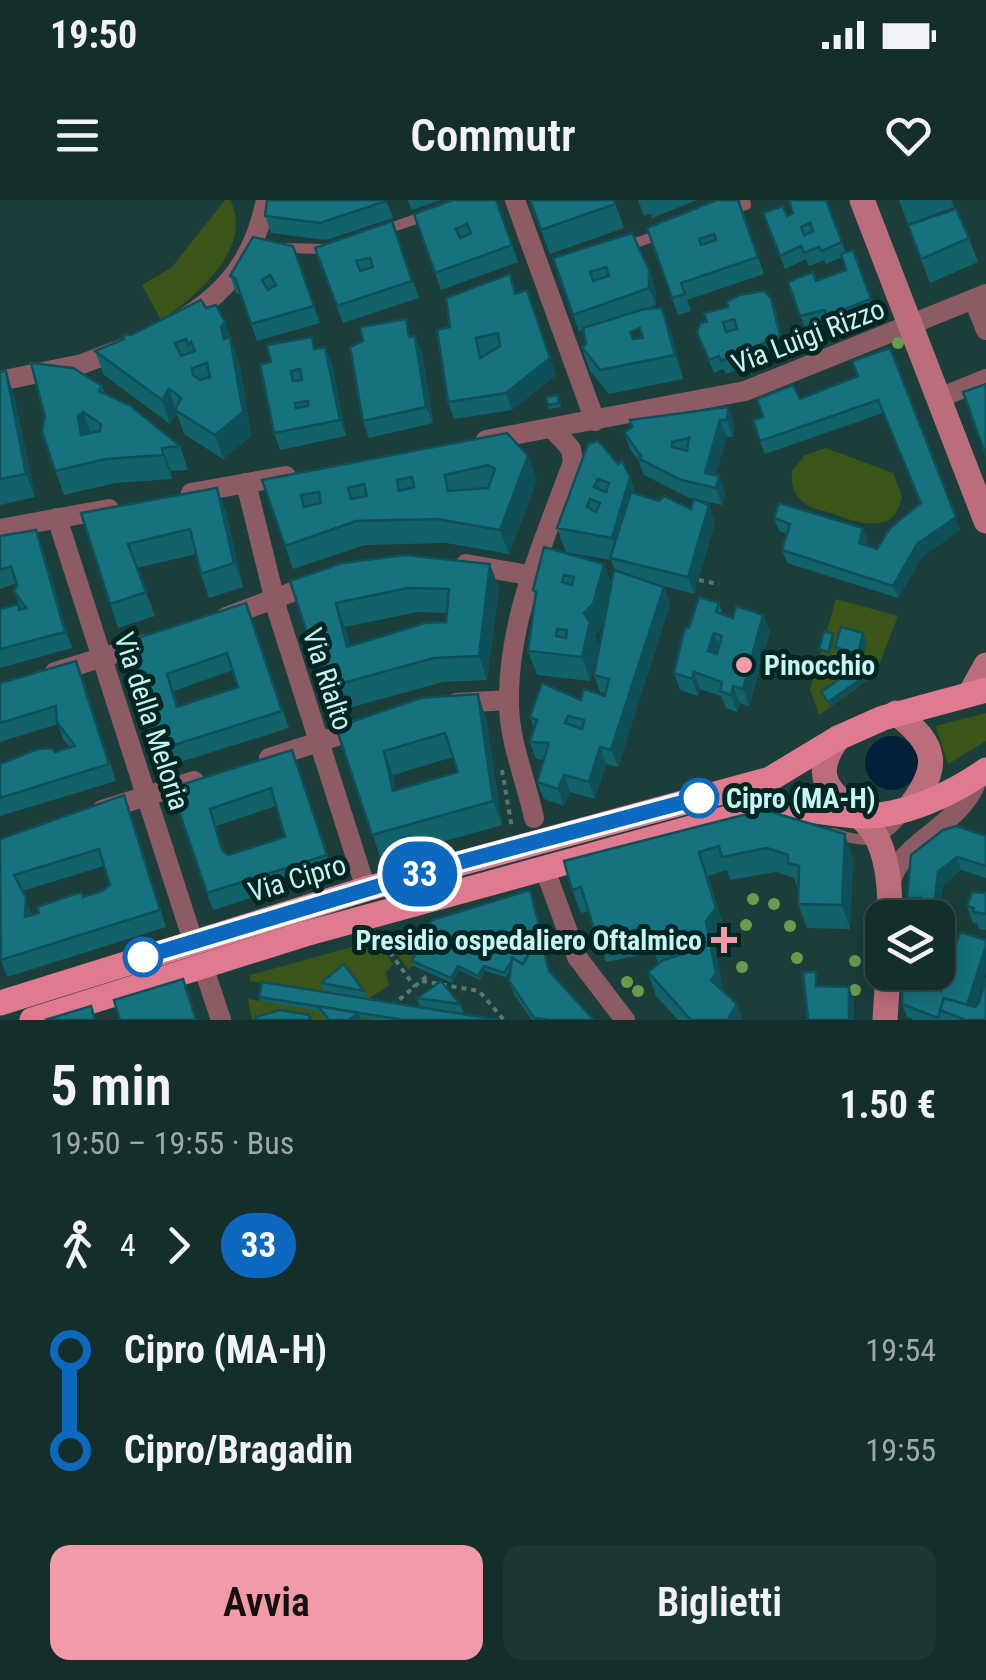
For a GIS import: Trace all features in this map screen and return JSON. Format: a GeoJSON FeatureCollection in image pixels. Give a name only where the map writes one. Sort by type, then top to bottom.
{"type":"FeatureCollection","features":[{"type":"Feature","properties":{"kind":"main road"},"geometry":{"type":"LineString","coordinates":[[862,200],[986,521]]}},
{"type":"Feature","properties":{"kind":"main road"},"geometry":{"type":"LineString","coordinates":[[890,900],[890,884],[878,840],[832,791],[824,773],[826,756],[838,738],[896,713],[978,692],[986,665]]}},
{"type":"Feature","properties":{"kind":"main road"},"geometry":{"type":"LineString","coordinates":[[896,713],[917,731],[931,756],[928,780],[909,808]]}},
{"type":"Feature","properties":{"kind":"main road","name":"Via Cipro"},"geometry":{"type":"LineString","coordinates":[[0,1003],[366,889],[770,779],[838,738]]}},
{"type":"Feature","properties":{"kind":"main road"},"geometry":{"type":"LineString","coordinates":[[858,816],[909,808],[984,774]]}},
{"type":"Feature","properties":{"kind":"main road","name":"Via Cipro"},"geometry":{"type":"LineString","coordinates":[[32,1020],[544,867],[773,807],[808,807],[858,816]]}},
{"type":"Feature","properties":{"kind":"main road"},"geometry":{"type":"LineString","coordinates":[[886,1020],[887,990]]}},
{"type":"Feature","properties":{"kind":"street"},"geometry":{"type":"LineString","coordinates":[[0,381],[82,364],[149,336],[213,298],[238,272],[256,242],[266,200]]}},
{"type":"Feature","properties":{"kind":"street"},"geometry":{"type":"LineString","coordinates":[[515,200],[550,272],[581,381],[601,419]]}},
{"type":"Feature","properties":{"kind":"street"},"geometry":{"type":"LineString","coordinates":[[980,297],[986,330]]}},
{"type":"Feature","properties":{"kind":"street","name":"Via Luigi Rizzo"},"geometry":{"type":"LineString","coordinates":[[470,443],[745,392],[980,297]]}},
{"type":"Feature","properties":{"kind":"street"},"geometry":{"type":"LineString","coordinates":[[939,398],[986,379]]}},
{"type":"Feature","properties":{"kind":"street"},"geometry":{"type":"LineString","coordinates":[[534,818],[516,753],[508,700],[528,574],[572,466],[572,451],[553,429]]}},
{"type":"Feature","properties":{"kind":"street"},"geometry":{"type":"LineString","coordinates":[[172,497],[304,472]]}},
{"type":"Feature","properties":{"kind":"street","name":"Via Rialto"},"geometry":{"type":"LineString","coordinates":[[246,483],[274,601],[366,889]]}},
{"type":"Feature","properties":{"kind":"street"},"geometry":{"type":"LineString","coordinates":[[0,529],[136,504]]}},
{"type":"Feature","properties":{"kind":"street","name":"Via della Meloria"},"geometry":{"type":"LineString","coordinates":[[57,518],[194,941]]}},
{"type":"Feature","properties":{"kind":"street"},"geometry":{"type":"LineString","coordinates":[[449,562],[528,574]]}},
{"type":"Feature","properties":{"kind":"street"},"geometry":{"type":"LineString","coordinates":[[196,627],[274,601],[330,576]]}},
{"type":"Feature","properties":{"kind":"street"},"geometry":{"type":"LineString","coordinates":[[34,678],[160,640]]}},
{"type":"Feature","properties":{"kind":"street"},"geometry":{"type":"LineString","coordinates":[[436,706],[508,700]]}},
{"type":"Feature","properties":{"kind":"street"},"geometry":{"type":"LineString","coordinates":[[74,820],[384,720]]}},
{"type":"Feature","properties":{"kind":"street"},"geometry":{"type":"LineString","coordinates":[[890,884],[900,860],[964,807],[984,774]]}},
{"type":"Feature","properties":{"kind":"street"},"geometry":{"type":"LineString","coordinates":[[544,867],[578,957],[625,1020]]}},
{"type":"Feature","properties":{"kind":"street"},"geometry":{"type":"LineString","coordinates":[[203,966],[222,1020]]}},
{"type":"Feature","properties":{"kind":"street"},"geometry":{"type":"LineString","coordinates":[[0,1011],[3,1020]]}},
{"type":"Feature","properties":{"kind":"lane"},"geometry":{"type":"LineString","coordinates":[[714,216],[746,204],[745,200]]}},
{"type":"Feature","properties":{"kind":"lane"},"geometry":{"type":"LineString","coordinates":[[371,234],[439,212]]}},
{"type":"Feature","properties":{"kind":"lane"},"geometry":{"type":"LineString","coordinates":[[602,254],[666,232]]}},
{"type":"Feature","properties":{"kind":"lane"},"geometry":{"type":"LineString","coordinates":[[256,242],[299,252],[337,246]]}},
{"type":"Feature","properties":{"kind":"lane"},"geometry":{"type":"LineString","coordinates":[[773,807],[810,825]]}},
{"type":"Feature","properties":{"kind":"lane"},"geometry":{"type":"LineString","coordinates":[[825,830],[863,842],[878,840],[909,808]]}},
{"type":"Feature","properties":{"kind":"path"},"geometry":{"type":"LineString","coordinates":[[699,580],[719,584]]}},
{"type":"Feature","properties":{"kind":"path"},"geometry":{"type":"LineString","coordinates":[[764,661],[802,674]]}},
{"type":"Feature","properties":{"kind":"path"},"geometry":{"type":"LineString","coordinates":[[499,771],[511,823]]}},
{"type":"Feature","properties":{"kind":"path"},"geometry":{"type":"LineString","coordinates":[[378,936],[415,987]]}},
{"type":"Feature","properties":{"kind":"path"},"geometry":{"type":"LineString","coordinates":[[384,1012],[428,976]]}},
{"type":"Feature","properties":{"kind":"path"},"geometry":{"type":"LineString","coordinates":[[422,980],[479,991],[504,1020]]}},
{"type":"Feature","properties":{"kind":"green space"},"geometry":{"type":"Polygon","coordinates":[[[225,200],[230,200],[236,218],[228,253],[190,299],[161,320],[142,285],[172,267],[225,200]]]}},
{"type":"Feature","properties":{"kind":"green space"},"geometry":{"type":"Polygon","coordinates":[[[826,448],[893,473],[902,496],[892,517],[884,522],[863,523],[811,507],[799,498],[793,487],[792,471],[805,455],[826,448]]]}},
{"type":"Feature","properties":{"kind":"green space"},"geometry":{"type":"Polygon","coordinates":[[[836,599],[898,616],[875,675],[819,715],[810,689],[836,599]]]}},
{"type":"Feature","properties":{"kind":"green space"},"geometry":{"type":"Polygon","coordinates":[[[986,713],[986,741],[948,764],[936,726],[986,713]]]}},
{"type":"Feature","properties":{"kind":"green space"},"geometry":{"type":"Polygon","coordinates":[[[433,925],[414,966],[408,969],[385,939],[433,925]]]}},
{"type":"Feature","properties":{"kind":"green space"},"geometry":{"type":"Polygon","coordinates":[[[377,940],[393,964],[386,973],[389,985],[367,1000],[250,981],[250,975],[377,940]]]}},
{"type":"Feature","properties":{"kind":"green space"},"geometry":{"type":"Polygon","coordinates":[[[248,999],[383,1020],[304,1020],[268,1012],[252,1020],[248,999]]]}},
{"type":"Feature","properties":{"kind":"water"},"geometry":{"type":"Polygon","coordinates":[[[892,736],[911,744],[919,763],[911,782],[892,790],[873,782],[865,763],[873,744],[892,736]]]}},
{"type":"Feature","properties":{"kind":"building"},"geometry":{"type":"Polygon","coordinates":[[[267,200],[386,201],[320,223],[265,216],[267,200]]]}},
{"type":"Feature","properties":{"kind":"building"},"geometry":{"type":"Polygon","coordinates":[[[453,200],[496,200],[512,245],[435,273],[414,214],[453,200]],[[467,224],[456,229],[460,238],[471,233],[467,224]]]}},
{"type":"Feature","properties":{"kind":"building"},"geometry":{"type":"Polygon","coordinates":[[[530,200],[614,200],[615,204],[541,230],[530,200]]]}},
{"type":"Feature","properties":{"kind":"building"},"geometry":{"type":"Polygon","coordinates":[[[717,200],[738,200],[758,257],[681,283],[685,294],[672,298],[647,228],[717,200]],[[714,234],[699,239],[701,245],[716,240],[714,234]]]}},
{"type":"Feature","properties":{"kind":"building"},"geometry":{"type":"Polygon","coordinates":[[[789,200],[826,200],[842,242],[822,251],[819,247],[804,253],[801,246],[780,256],[763,213],[783,206],[787,216],[793,213],[789,200]],[[810,223],[801,227],[804,235],[813,231],[810,223]]]}},
{"type":"Feature","properties":{"kind":"building"},"geometry":{"type":"Polygon","coordinates":[[[956,209],[969,238],[921,259],[908,225],[956,209]]]}},
{"type":"Feature","properties":{"kind":"building"},"geometry":{"type":"Polygon","coordinates":[[[392,221],[412,281],[337,306],[315,248],[392,221]],[[370,258],[356,261],[360,271],[373,267],[370,258]]]}},
{"type":"Feature","properties":{"kind":"building"},"geometry":{"type":"Polygon","coordinates":[[[632,233],[649,270],[649,288],[573,315],[553,258],[632,233]],[[606,267],[590,272],[593,281],[609,276],[606,267]]]}},
{"type":"Feature","properties":{"kind":"building"},"geometry":{"type":"Polygon","coordinates":[[[253,237],[293,246],[314,306],[251,324],[235,278],[230,276],[253,237]],[[270,275],[262,280],[268,290],[276,285],[270,275]]]}},
{"type":"Feature","properties":{"kind":"building"},"geometry":{"type":"Polygon","coordinates":[[[853,250],[871,299],[827,316],[824,310],[800,316],[788,282],[813,272],[816,281],[846,270],[841,254],[853,250]]]}},
{"type":"Feature","properties":{"kind":"building"},"geometry":{"type":"Polygon","coordinates":[[[510,274],[515,294],[527,290],[550,358],[506,393],[448,402],[437,330],[450,327],[446,298],[510,274]],[[498,333],[476,338],[480,358],[500,346],[498,333]]]}},
{"type":"Feature","properties":{"kind":"building"},"geometry":{"type":"Polygon","coordinates":[[[764,291],[771,298],[780,336],[721,361],[719,356],[709,360],[697,333],[700,323],[707,322],[704,313],[728,307],[727,302],[740,295],[764,291]],[[734,319],[723,322],[726,332],[737,329],[734,319]]]}},
{"type":"Feature","properties":{"kind":"building"},"geometry":{"type":"Polygon","coordinates":[[[201,300],[206,308],[216,305],[225,322],[221,327],[224,339],[230,337],[243,412],[215,435],[175,410],[181,398],[174,392],[169,389],[162,400],[95,351],[124,339],[123,335],[131,335],[201,300]],[[186,339],[175,343],[181,356],[195,351],[186,339]],[[207,363],[192,368],[193,375],[200,380],[210,377],[207,363]]]}},
{"type":"Feature","properties":{"kind":"building"},"geometry":{"type":"Polygon","coordinates":[[[662,308],[675,355],[600,370],[582,347],[586,344],[583,328],[644,309],[662,308]],[[640,328],[630,332],[633,339],[643,338],[640,328]]]}},
{"type":"Feature","properties":{"kind":"building"},"geometry":{"type":"Polygon","coordinates":[[[406,319],[409,337],[415,336],[426,407],[363,421],[350,347],[363,341],[360,327],[406,319]]]}},
{"type":"Feature","properties":{"kind":"building"},"geometry":{"type":"Polygon","coordinates":[[[312,337],[314,349],[325,347],[340,420],[274,433],[260,364],[271,362],[267,345],[312,337]],[[300,369],[291,371],[293,381],[302,380],[300,369]],[[308,401],[295,403],[296,408],[308,406],[308,401]]]}},
{"type":"Feature","properties":{"kind":"building"},"geometry":{"type":"Polygon","coordinates":[[[890,348],[956,517],[917,544],[893,586],[782,550],[790,524],[774,518],[779,503],[863,528],[859,543],[877,549],[890,528],[921,503],[878,400],[760,441],[753,420],[763,417],[757,399],[793,385],[800,399],[858,376],[852,361],[890,348]]]}},
{"type":"Feature","properties":{"kind":"building"},"geometry":{"type":"Polygon","coordinates":[[[31,363],[73,368],[102,386],[99,391],[131,406],[180,446],[162,448],[163,455],[106,459],[55,471],[42,431],[45,417],[31,363]],[[83,412],[78,416],[81,435],[100,431],[101,424],[83,412]]]}},
{"type":"Feature","properties":{"kind":"building"},"geometry":{"type":"Polygon","coordinates":[[[6,371],[26,474],[0,479],[0,372],[6,371]]]}},
{"type":"Feature","properties":{"kind":"building"},"geometry":{"type":"Polygon","coordinates":[[[986,384],[986,456],[963,392],[986,384]]]}},
{"type":"Feature","properties":{"kind":"building"},"geometry":{"type":"Polygon","coordinates":[[[558,395],[559,403],[548,405],[546,397],[558,395]]]}},
{"type":"Feature","properties":{"kind":"building"},"geometry":{"type":"Polygon","coordinates":[[[728,407],[727,420],[720,420],[705,473],[719,476],[716,488],[681,480],[638,458],[641,456],[624,432],[632,427],[630,420],[728,407]],[[689,438],[672,442],[672,447],[687,451],[689,438]]]}},
{"type":"Feature","properties":{"kind":"building"},"geometry":{"type":"Polygon","coordinates":[[[507,433],[528,456],[500,530],[437,519],[356,521],[285,546],[262,480],[507,433]],[[488,465],[445,475],[448,491],[488,488],[495,469],[488,465]],[[412,477],[397,480],[399,491],[414,487],[412,477]],[[364,484],[348,488],[351,499],[367,496],[364,484]],[[319,492],[301,495],[304,507],[321,503],[319,492]]]}},
{"type":"Feature","properties":{"kind":"building"},"geometry":{"type":"Polygon","coordinates":[[[598,441],[618,464],[622,461],[630,477],[612,538],[557,528],[588,444],[598,441]],[[598,479],[594,487],[606,492],[609,483],[598,479]],[[590,499],[587,507],[596,512],[600,503],[590,499]]]}},
{"type":"Feature","properties":{"kind":"building"},"geometry":{"type":"Polygon","coordinates":[[[217,488],[234,563],[201,574],[190,529],[128,544],[146,592],[110,604],[81,513],[217,488]]]}},
{"type":"Feature","properties":{"kind":"building"},"geometry":{"type":"Polygon","coordinates":[[[631,492],[659,501],[664,496],[691,509],[694,499],[709,505],[688,577],[610,558],[631,492]]]}},
{"type":"Feature","properties":{"kind":"building"},"geometry":{"type":"Polygon","coordinates":[[[36,530],[65,632],[0,649],[0,609],[18,604],[19,610],[26,608],[14,591],[17,585],[11,566],[0,570],[0,536],[36,530]]]}},
{"type":"Feature","properties":{"kind":"building"},"geometry":{"type":"Polygon","coordinates":[[[544,547],[604,564],[593,604],[584,613],[590,622],[582,657],[528,651],[536,592],[533,590],[544,547]],[[564,575],[562,582],[572,585],[574,577],[564,575]],[[557,629],[556,636],[566,638],[567,630],[557,629]]]}},
{"type":"Feature","properties":{"kind":"building"},"geometry":{"type":"Polygon","coordinates":[[[405,555],[490,564],[479,656],[434,658],[325,688],[290,581],[342,563],[405,555]],[[408,588],[336,603],[347,647],[425,623],[446,622],[449,589],[408,588]]]}},
{"type":"Feature","properties":{"kind":"building"},"geometry":{"type":"Polygon","coordinates":[[[614,570],[664,587],[611,750],[600,747],[589,782],[564,775],[558,789],[537,782],[549,743],[530,742],[537,720],[530,717],[542,683],[581,700],[584,689],[605,696],[609,679],[594,675],[614,570]],[[568,716],[565,723],[582,729],[584,720],[568,716]]]}},
{"type":"Feature","properties":{"kind":"building","name":"Pinocchio"},"geometry":{"type":"Polygon","coordinates":[[[699,597],[719,603],[716,612],[733,618],[736,606],[763,615],[743,689],[733,686],[731,695],[720,691],[722,682],[694,672],[692,679],[674,673],[685,627],[689,628],[699,597]],[[714,633],[708,651],[717,654],[722,636],[714,633]]]}},
{"type":"Feature","properties":{"kind":"building"},"geometry":{"type":"Polygon","coordinates":[[[246,603],[282,711],[155,751],[122,643],[246,603]],[[227,653],[167,674],[177,707],[238,687],[227,653]]]}},
{"type":"Feature","properties":{"kind":"building"},"geometry":{"type":"Polygon","coordinates":[[[841,627],[863,633],[858,654],[835,647],[841,627]]]}},
{"type":"Feature","properties":{"kind":"building"},"geometry":{"type":"Polygon","coordinates":[[[824,631],[833,634],[828,652],[819,649],[824,631]]]}},
{"type":"Feature","properties":{"kind":"building"},"geometry":{"type":"Polygon","coordinates":[[[76,661],[109,764],[0,798],[0,764],[38,749],[52,748],[55,752],[75,746],[57,722],[56,706],[0,723],[0,683],[76,661]]]}},
{"type":"Feature","properties":{"kind":"building"},"geometry":{"type":"Polygon","coordinates":[[[864,662],[871,672],[828,702],[821,692],[864,662]]]}},
{"type":"Feature","properties":{"kind":"building"},"geometry":{"type":"Polygon","coordinates":[[[478,694],[493,801],[372,835],[336,727],[421,698],[478,694]],[[445,733],[384,751],[393,791],[458,772],[445,733]]]}},
{"type":"Feature","properties":{"kind":"building"},"geometry":{"type":"Polygon","coordinates":[[[292,750],[327,855],[207,893],[171,788],[292,750]],[[271,788],[210,809],[222,850],[228,855],[285,837],[271,788]]]}},
{"type":"Feature","properties":{"kind":"building"},"geometry":{"type":"Polygon","coordinates":[[[124,795],[160,910],[1,960],[0,839],[124,795]],[[99,849],[14,875],[26,898],[25,917],[39,913],[37,907],[81,892],[83,897],[110,885],[99,849]]]}},
{"type":"Feature","properties":{"kind":"building"},"geometry":{"type":"Polygon","coordinates":[[[768,811],[845,834],[842,905],[798,904],[799,866],[788,863],[788,855],[767,848],[722,857],[719,846],[699,852],[716,908],[706,921],[716,973],[711,980],[737,1004],[731,1020],[691,1020],[648,972],[663,960],[697,950],[692,932],[651,942],[646,928],[597,938],[581,887],[572,890],[564,861],[768,811]]]}},
{"type":"Feature","properties":{"kind":"building"},"geometry":{"type":"Polygon","coordinates":[[[956,826],[986,836],[986,866],[957,857],[938,872],[935,899],[947,900],[907,898],[911,855],[943,830],[956,826]]]}},
{"type":"Feature","properties":{"kind":"building"},"geometry":{"type":"Polygon","coordinates":[[[530,890],[544,944],[540,936],[523,964],[512,958],[504,973],[484,966],[478,976],[458,966],[451,978],[412,961],[432,920],[530,890]]]}},
{"type":"Feature","properties":{"kind":"building"},"geometry":{"type":"Polygon","coordinates":[[[972,892],[986,893],[986,914],[973,912],[974,908],[967,906],[972,892]]]}},
{"type":"Feature","properties":{"kind":"building"},"geometry":{"type":"Polygon","coordinates":[[[960,932],[986,940],[967,1005],[944,998],[938,1018],[902,1004],[902,990],[955,990],[955,948],[960,932]]]}},
{"type":"Feature","properties":{"kind":"building"},"geometry":{"type":"Polygon","coordinates":[[[540,936],[549,971],[594,1020],[534,1018],[509,981],[512,958],[523,964],[540,936]]]}},
{"type":"Feature","properties":{"kind":"building"},"geometry":{"type":"Polygon","coordinates":[[[344,964],[364,991],[321,983],[344,964]]]}},
{"type":"Feature","properties":{"kind":"building"},"geometry":{"type":"Polygon","coordinates":[[[803,972],[816,972],[816,986],[849,987],[849,1020],[808,1020],[803,972]]]}},
{"type":"Feature","properties":{"kind":"building"},"geometry":{"type":"Polygon","coordinates":[[[986,978],[986,1020],[965,1020],[940,1010],[944,998],[975,1007],[986,978]]]}},
{"type":"Feature","properties":{"kind":"building"},"geometry":{"type":"Polygon","coordinates":[[[183,979],[196,1020],[120,1020],[114,1000],[183,979]]]}},
{"type":"Feature","properties":{"kind":"building"},"geometry":{"type":"Polygon","coordinates":[[[441,981],[460,1004],[417,998],[441,981]]]}},
{"type":"Feature","properties":{"kind":"building"},"geometry":{"type":"Polygon","coordinates":[[[262,982],[499,1020],[404,1020],[259,997],[262,982]]]}},
{"type":"Feature","properties":{"kind":"building"},"geometry":{"type":"Polygon","coordinates":[[[91,1006],[95,1020],[45,1020],[91,1006]]]}},
{"type":"Feature","properties":{"kind":"building"},"geometry":{"type":"Polygon","coordinates":[[[318,1006],[358,1013],[349,1020],[329,1020],[318,1006]]]}},
{"type":"Feature","properties":{"kind":"building"},"geometry":{"type":"Polygon","coordinates":[[[280,1010],[309,1015],[311,1020],[257,1020],[256,1017],[280,1010]]]}},
{"type":"Feature","properties":{"kind":"bus line","name":"33"},"geometry":{"type":"LineString","coordinates":[[143,957],[438,868],[699,798]]}},
{"type":"Feature","properties":{"kind":"place","name":"Pinocchio"},"geometry":{"type":"Point","coordinates":[744,665]}},
{"type":"Feature","properties":{"kind":"place","name":"Cipro (MA-H)"},"geometry":{"type":"Point","coordinates":[699,798]}},
{"type":"Feature","properties":{"kind":"place","name":"Presidio ospedaliero Oftalmico"},"geometry":{"type":"Point","coordinates":[724,940]}}]}
